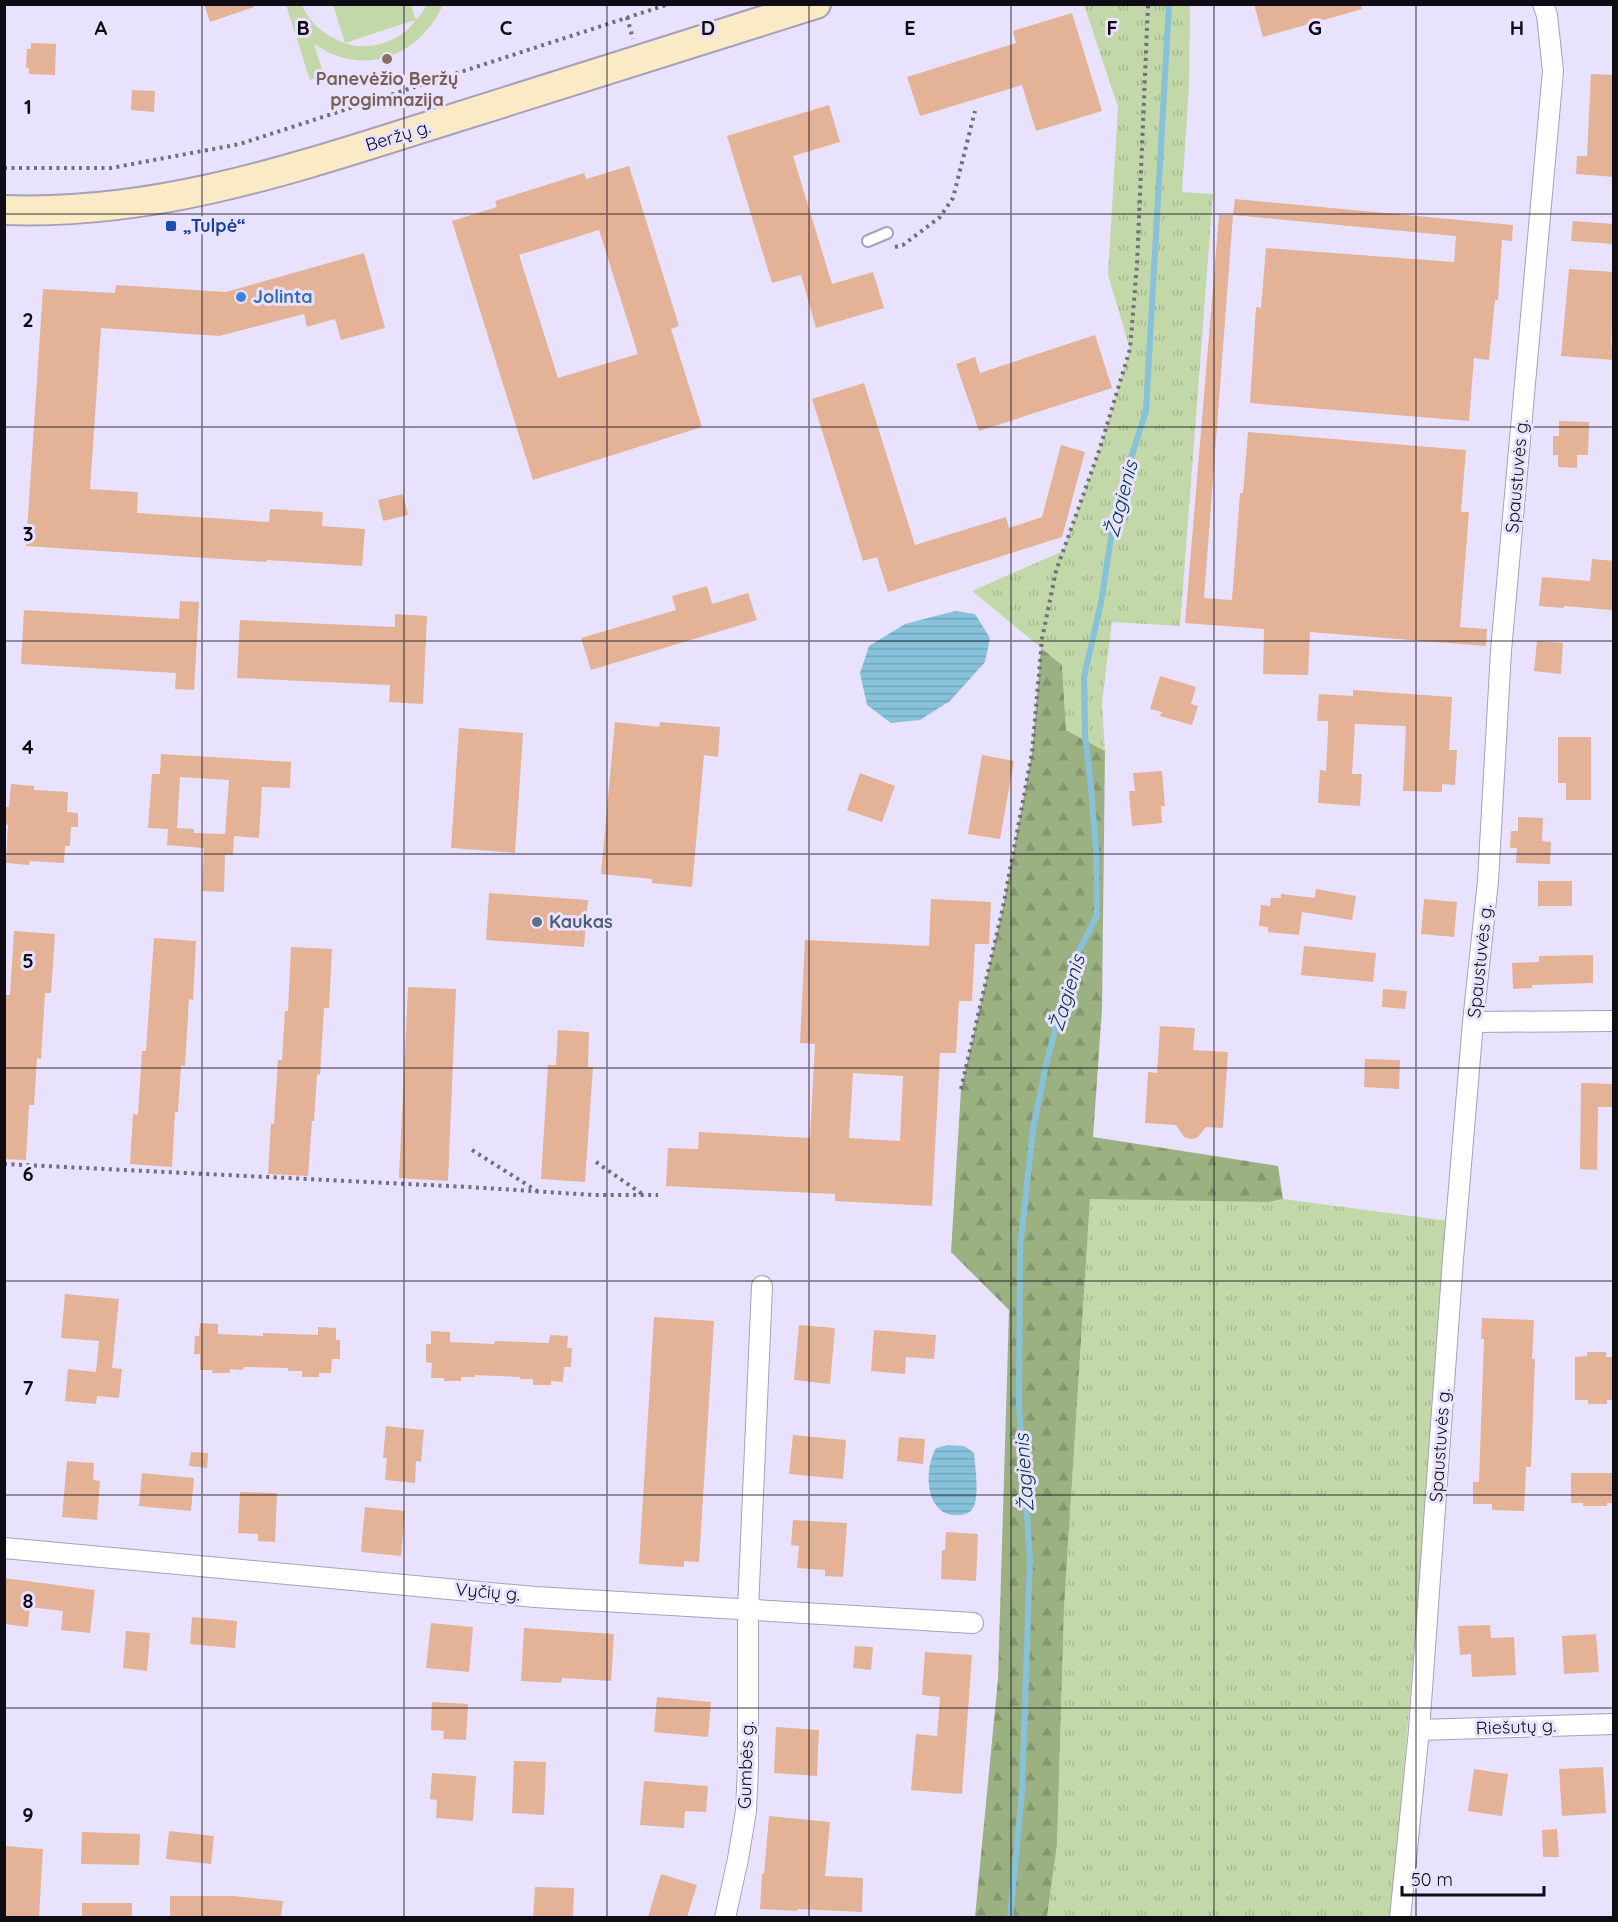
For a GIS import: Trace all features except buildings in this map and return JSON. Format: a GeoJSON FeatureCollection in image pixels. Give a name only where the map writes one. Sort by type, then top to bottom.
{"type":"FeatureCollection","features":[{"type":"Feature","properties":{"kind":"main road","name":"Beržų g."},"geometry":{"type":"LineString","coordinates":[[4,210],[100,207],[161,200],[242,182],[423,128],[816,4]]}},
{"type":"Feature","properties":{"kind":"street","name":"Spaustuvės g."},"geometry":{"type":"LineString","coordinates":[[1400,1917],[1419,1730],[1454,1247],[1473,1022],[1488,881],[1501,651],[1553,71],[1543,4]]}},
{"type":"Feature","properties":{"kind":"street"},"geometry":{"type":"LineString","coordinates":[[1473,1022],[1614,1021]]}},
{"type":"Feature","properties":{"kind":"street","name":"Gumbės g."},"geometry":{"type":"LineString","coordinates":[[725,1917],[746,1811],[748,1610],[762,1286]]}},
{"type":"Feature","properties":{"kind":"street","name":"Vyčių g."},"geometry":{"type":"LineString","coordinates":[[4,1548],[535,1597],[974,1623]]}},
{"type":"Feature","properties":{"kind":"street","name":"Riešutų g."},"geometry":{"type":"LineString","coordinates":[[1419,1730],[1614,1724]]}},
{"type":"Feature","properties":{"kind":"lane"},"geometry":{"type":"LineString","coordinates":[[868,241],[887,233]]}},
{"type":"Feature","properties":{"kind":"path"},"geometry":{"type":"LineString","coordinates":[[4,168],[111,168],[240,144],[669,4]]}},
{"type":"Feature","properties":{"kind":"path"},"geometry":{"type":"LineString","coordinates":[[961,1089],[1003,907],[1032,753],[1042,639],[1056,571],[1100,448],[1130,349],[1137,265],[1148,4]]}},
{"type":"Feature","properties":{"kind":"path"},"geometry":{"type":"LineString","coordinates":[[891,247],[903,245],[940,217],[954,198],[975,111]]}},
{"type":"Feature","properties":{"kind":"path"},"geometry":{"type":"LineString","coordinates":[[472,1150],[538,1191]]}},
{"type":"Feature","properties":{"kind":"path"},"geometry":{"type":"LineString","coordinates":[[596,1162],[643,1195]]}},
{"type":"Feature","properties":{"kind":"path"},"geometry":{"type":"LineString","coordinates":[[4,1164],[594,1195],[658,1195]]}},
{"type":"Feature","properties":{"kind":"green space"},"geometry":{"type":"Polygon","coordinates":[[[286,5],[302,5],[309,18],[319,28],[345,43],[333,5],[411,5],[416,20],[426,5],[443,5],[424,34],[411,45],[381,59],[365,61],[348,59],[314,44],[324,75],[310,80],[286,5]],[[415,20],[345,43],[364,46],[385,43],[403,34],[415,20]]]}},
{"type":"Feature","properties":{"kind":"green space"},"geometry":{"type":"Polygon","coordinates":[[[1084,5],[1190,5],[1189,87],[1182,192],[1213,194],[1180,626],[1112,622],[1102,703],[1105,751],[1066,730],[1062,665],[972,591],[1063,551],[1100,448],[1130,349],[1108,275],[1118,107],[1084,5]]]}},
{"type":"Feature","properties":{"kind":"green space"},"geometry":{"type":"Polygon","coordinates":[[[1041,648],[1062,665],[1066,730],[1105,751],[1102,1009],[1093,1137],[1278,1166],[1283,1199],[1269,1202],[1090,1199],[1064,1608],[1057,1845],[1047,1917],[975,1917],[998,1679],[1009,1310],[951,1252],[961,1089],[1003,907],[1032,753],[1041,648]]]}},
{"type":"Feature","properties":{"kind":"green space"},"geometry":{"type":"Polygon","coordinates":[[[1090,1198],[1269,1202],[1283,1199],[1449,1221],[1392,1917],[1047,1918],[1057,1845],[1064,1608],[1090,1198]]]}},
{"type":"Feature","properties":{"kind":"water"},"geometry":{"type":"Polygon","coordinates":[[[955,611],[975,614],[990,638],[985,662],[950,701],[920,720],[891,723],[867,705],[860,673],[869,646],[905,624],[955,611]]]}},
{"type":"Feature","properties":{"kind":"water"},"geometry":{"type":"Polygon","coordinates":[[[948,1445],[964,1446],[974,1453],[976,1496],[973,1508],[966,1514],[949,1514],[940,1509],[930,1492],[929,1469],[932,1458],[936,1448],[948,1445]]]}},
{"type":"Feature","properties":{"kind":"waterway","name":"Žagienis"},"geometry":{"type":"LineString","coordinates":[[1010,1918],[1022,1792],[1030,1558],[1019,1406],[1020,1248],[1033,1129],[1046,1065],[1073,962],[1097,916],[1096,850],[1085,736],[1084,677],[1101,603],[1116,505],[1146,411],[1169,4]]}},
{"type":"Feature","properties":{"kind":"place","name":"Panevėžio Beržų progimnazija"},"geometry":{"type":"Point","coordinates":[387,59]}},
{"type":"Feature","properties":{"kind":"place","name":"„Tulpė“"},"geometry":{"type":"Point","coordinates":[171,226]}},
{"type":"Feature","properties":{"kind":"place","name":"Jolinta"},"geometry":{"type":"Point","coordinates":[241,297]}},
{"type":"Feature","properties":{"kind":"place","name":"Kaukas"},"geometry":{"type":"Point","coordinates":[537,922]}}]}
